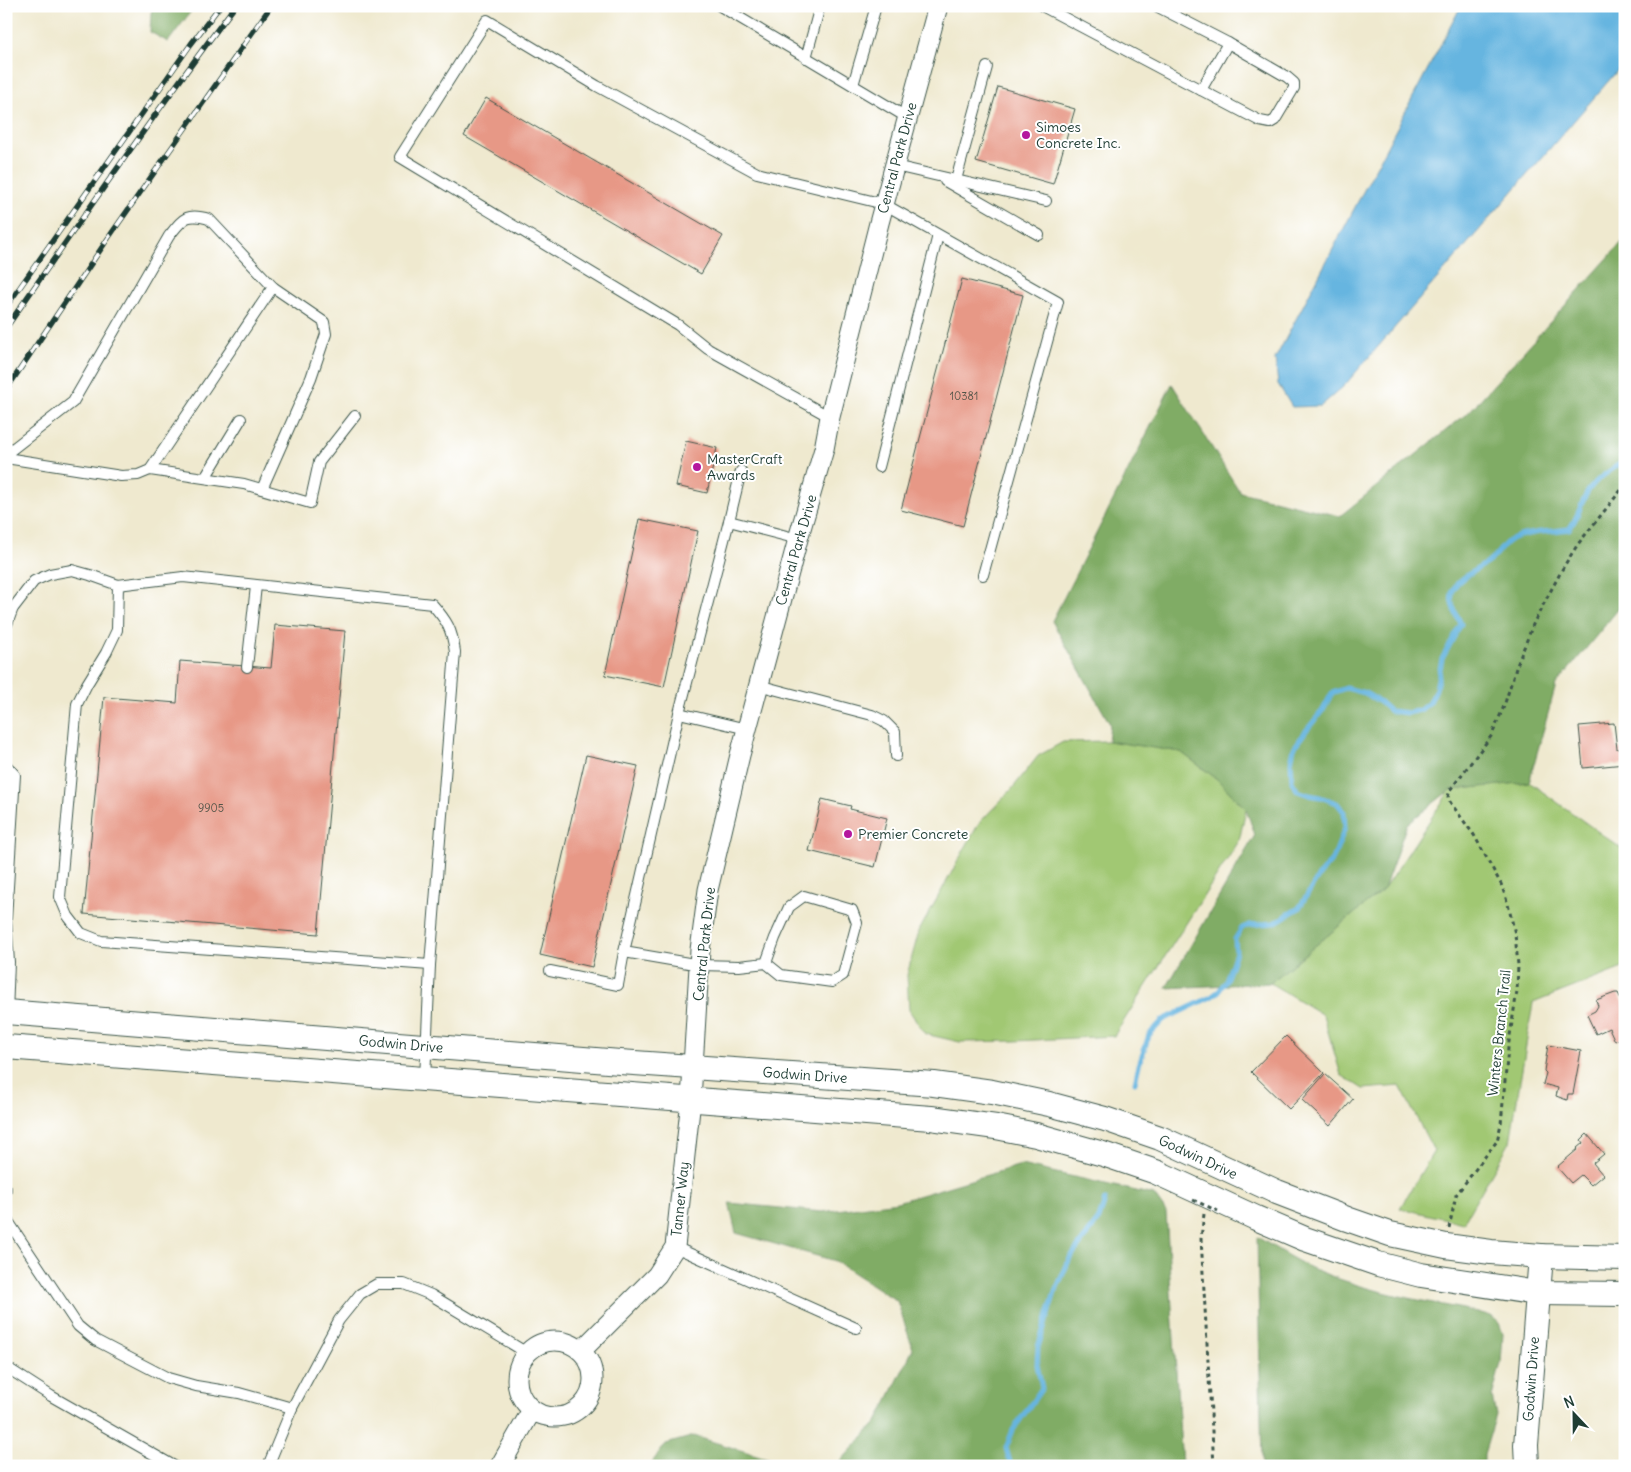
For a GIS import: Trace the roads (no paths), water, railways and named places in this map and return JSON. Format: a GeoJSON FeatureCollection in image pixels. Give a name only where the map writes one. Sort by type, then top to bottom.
{"type":"FeatureCollection","features":[{"type":"Feature","properties":{"kind":"street","name":"Central Park Drive"},"geometry":{"type":"LineString","coordinates":[[690,1100],[700,965],[708,890],[746,729],[824,449],[830,417],[884,204],[938,6]]}},
{"type":"Feature","properties":{"kind":"street","name":"Godwin Drive"},"geometry":{"type":"LineString","coordinates":[[7,1016],[934,1084],[992,1092],[1049,1104],[1105,1119],[1160,1138],[1270,1189],[1390,1234],[1446,1246],[1541,1256],[1526,1466]]}},
{"type":"Feature","properties":{"kind":"street"},"geometry":{"type":"LineString","coordinates":[[6,1047],[931,1118],[996,1127],[1036,1135],[1103,1154],[1156,1172],[1206,1202],[1256,1218],[1305,1239],[1378,1264],[1421,1275],[1537,1293],[1625,1294]]}},
{"type":"Feature","properties":{"kind":"street","name":"Tanner Way"},"geometry":{"type":"LineString","coordinates":[[581,1351],[657,1275],[675,1247],[690,1100]]}},
{"type":"Feature","properties":{"kind":"street"},"geometry":{"type":"LineString","coordinates":[[1541,1256],[1625,1258]]}},
{"type":"Feature","properties":{"kind":"street"},"geometry":{"type":"LineString","coordinates":[[559,1341],[571,1344],[581,1351],[588,1360],[593,1372],[593,1385],[589,1398],[581,1408],[570,1415],[557,1418],[544,1416],[532,1410],[523,1400],[518,1388],[517,1375],[527,1354],[536,1346],[559,1341]]}},
{"type":"Feature","properties":{"kind":"street"},"geometry":{"type":"LineString","coordinates":[[500,1466],[532,1410]]}},
{"type":"Feature","properties":{"kind":"lane"},"geometry":{"type":"LineString","coordinates":[[720,6],[908,118]]}},
{"type":"Feature","properties":{"kind":"lane"},"geometry":{"type":"LineString","coordinates":[[806,58],[820,6]]}},
{"type":"Feature","properties":{"kind":"lane"},"geometry":{"type":"LineString","coordinates":[[853,85],[876,6]]}},
{"type":"Feature","properties":{"kind":"lane"},"geometry":{"type":"LineString","coordinates":[[1042,6],[1260,121],[1270,123],[1275,120],[1294,88],[1294,83],[1287,77],[1228,43],[1156,6]]}},
{"type":"Feature","properties":{"kind":"lane"},"geometry":{"type":"LineString","coordinates":[[830,417],[708,349],[678,325],[400,157],[487,20],[597,86],[757,173],[884,204],[1058,302],[982,575]]}},
{"type":"Feature","properties":{"kind":"lane"},"geometry":{"type":"LineString","coordinates":[[1202,90],[1228,43]]}},
{"type":"Feature","properties":{"kind":"lane"},"geometry":{"type":"LineString","coordinates":[[956,180],[987,67]]}},
{"type":"Feature","properties":{"kind":"lane"},"geometry":{"type":"LineString","coordinates":[[895,166],[1046,201]]}},
{"type":"Feature","properties":{"kind":"lane"},"geometry":{"type":"LineString","coordinates":[[936,175],[1038,235]]}},
{"type":"Feature","properties":{"kind":"lane"},"geometry":{"type":"LineString","coordinates":[[6,454],[73,402],[169,236],[182,220],[195,215],[209,219],[273,287],[324,322],[326,334],[311,378],[262,489]]}},
{"type":"Feature","properties":{"kind":"lane"},"geometry":{"type":"LineString","coordinates":[[879,467],[938,235]]}},
{"type":"Feature","properties":{"kind":"lane"},"geometry":{"type":"LineString","coordinates":[[6,458],[121,476],[138,476],[150,470],[273,287]]}},
{"type":"Feature","properties":{"kind":"lane"},"geometry":{"type":"LineString","coordinates":[[150,470],[244,484],[310,503],[319,462],[355,416]]}},
{"type":"Feature","properties":{"kind":"lane"},"geometry":{"type":"LineString","coordinates":[[205,478],[241,419]]}},
{"type":"Feature","properties":{"kind":"lane"},"geometry":{"type":"LineString","coordinates":[[550,971],[618,986],[624,952],[679,714],[741,471]]}},
{"type":"Feature","properties":{"kind":"lane"},"geometry":{"type":"LineString","coordinates":[[729,521],[798,539]]}},
{"type":"Feature","properties":{"kind":"lane"},"geometry":{"type":"LineString","coordinates":[[6,627],[10,610],[34,581],[50,574],[72,570],[90,574],[118,585],[183,577],[432,604],[444,618],[453,635],[455,652],[430,965],[425,1079]]}},
{"type":"Feature","properties":{"kind":"lane"},"geometry":{"type":"LineString","coordinates":[[118,585],[117,630],[77,704],[60,897],[68,916],[81,933],[101,941],[430,965]]}},
{"type":"Feature","properties":{"kind":"lane"},"geometry":{"type":"LineString","coordinates":[[247,667],[256,586]]}},
{"type":"Feature","properties":{"kind":"lane"},"geometry":{"type":"LineString","coordinates":[[758,685],[872,715],[884,721],[895,732],[896,756]]}},
{"type":"Feature","properties":{"kind":"lane"},"geometry":{"type":"LineString","coordinates":[[679,714],[746,729]]}},
{"type":"Feature","properties":{"kind":"lane"},"geometry":{"type":"LineString","coordinates":[[6,765],[15,775],[6,919],[9,962],[7,1016]]}},
{"type":"Feature","properties":{"kind":"lane"},"geometry":{"type":"LineString","coordinates":[[624,952],[700,965],[739,966],[766,963],[781,975],[832,982],[844,975],[857,923],[852,910],[804,896],[790,907],[775,938],[766,963]]}},
{"type":"Feature","properties":{"kind":"lane"},"geometry":{"type":"LineString","coordinates":[[6,1218],[78,1326],[96,1340],[168,1378],[196,1386],[239,1393],[292,1408]]}},
{"type":"Feature","properties":{"kind":"lane"},"geometry":{"type":"LineString","coordinates":[[675,1247],[856,1328]]}},
{"type":"Feature","properties":{"kind":"lane"},"geometry":{"type":"LineString","coordinates":[[268,1466],[292,1408],[339,1320],[360,1294],[377,1284],[404,1284],[431,1294],[527,1354]]}},
{"type":"Feature","properties":{"kind":"lane"},"geometry":{"type":"LineString","coordinates":[[6,1367],[51,1396],[174,1466]]}},
{"type":"Feature","properties":{"kind":"water"},"geometry":{"type":"Polygon","coordinates":[[[1461,6],[1625,6],[1625,62],[1344,386],[1321,406],[1292,407],[1278,384],[1275,359],[1461,6]]]}},
{"type":"Feature","properties":{"kind":"waterway"},"geometry":{"type":"LineString","coordinates":[[1135,1082],[1149,1035],[1163,1020],[1211,997],[1219,991],[1231,967],[1236,952],[1235,939],[1242,928],[1249,925],[1274,923],[1299,908],[1320,874],[1333,859],[1345,828],[1344,812],[1337,803],[1298,791],[1292,782],[1291,762],[1294,748],[1323,710],[1332,693],[1346,688],[1365,693],[1390,711],[1408,713],[1420,710],[1430,702],[1436,689],[1442,659],[1461,624],[1452,603],[1452,595],[1458,582],[1491,560],[1505,544],[1516,537],[1569,529],[1594,483],[1625,460]]}},
{"type":"Feature","properties":{"kind":"waterway"},"geometry":{"type":"LineString","coordinates":[[1011,1466],[1006,1448],[1013,1430],[1042,1388],[1037,1365],[1038,1347],[1055,1292],[1070,1258],[1099,1219],[1105,1200]]}},
{"type":"Feature","properties":{"kind":"railway"},"geometry":{"type":"LineString","coordinates":[[6,307],[191,44],[220,6]]}},
{"type":"Feature","properties":{"kind":"railway"},"geometry":{"type":"LineString","coordinates":[[6,328],[235,6]]}},
{"type":"Feature","properties":{"kind":"railway"},"geometry":{"type":"LineString","coordinates":[[6,390],[109,237],[271,6]]}},
{"type":"Feature","properties":{"kind":"place","name":"Simoes Concrete Inc."},"geometry":{"type":"Point","coordinates":[1026,135]}},
{"type":"Feature","properties":{"kind":"place","name":"MasterCraft Awards"},"geometry":{"type":"Point","coordinates":[697,467]}},
{"type":"Feature","properties":{"kind":"place","name":"Premier Concrete"},"geometry":{"type":"Point","coordinates":[848,834]}}]}
